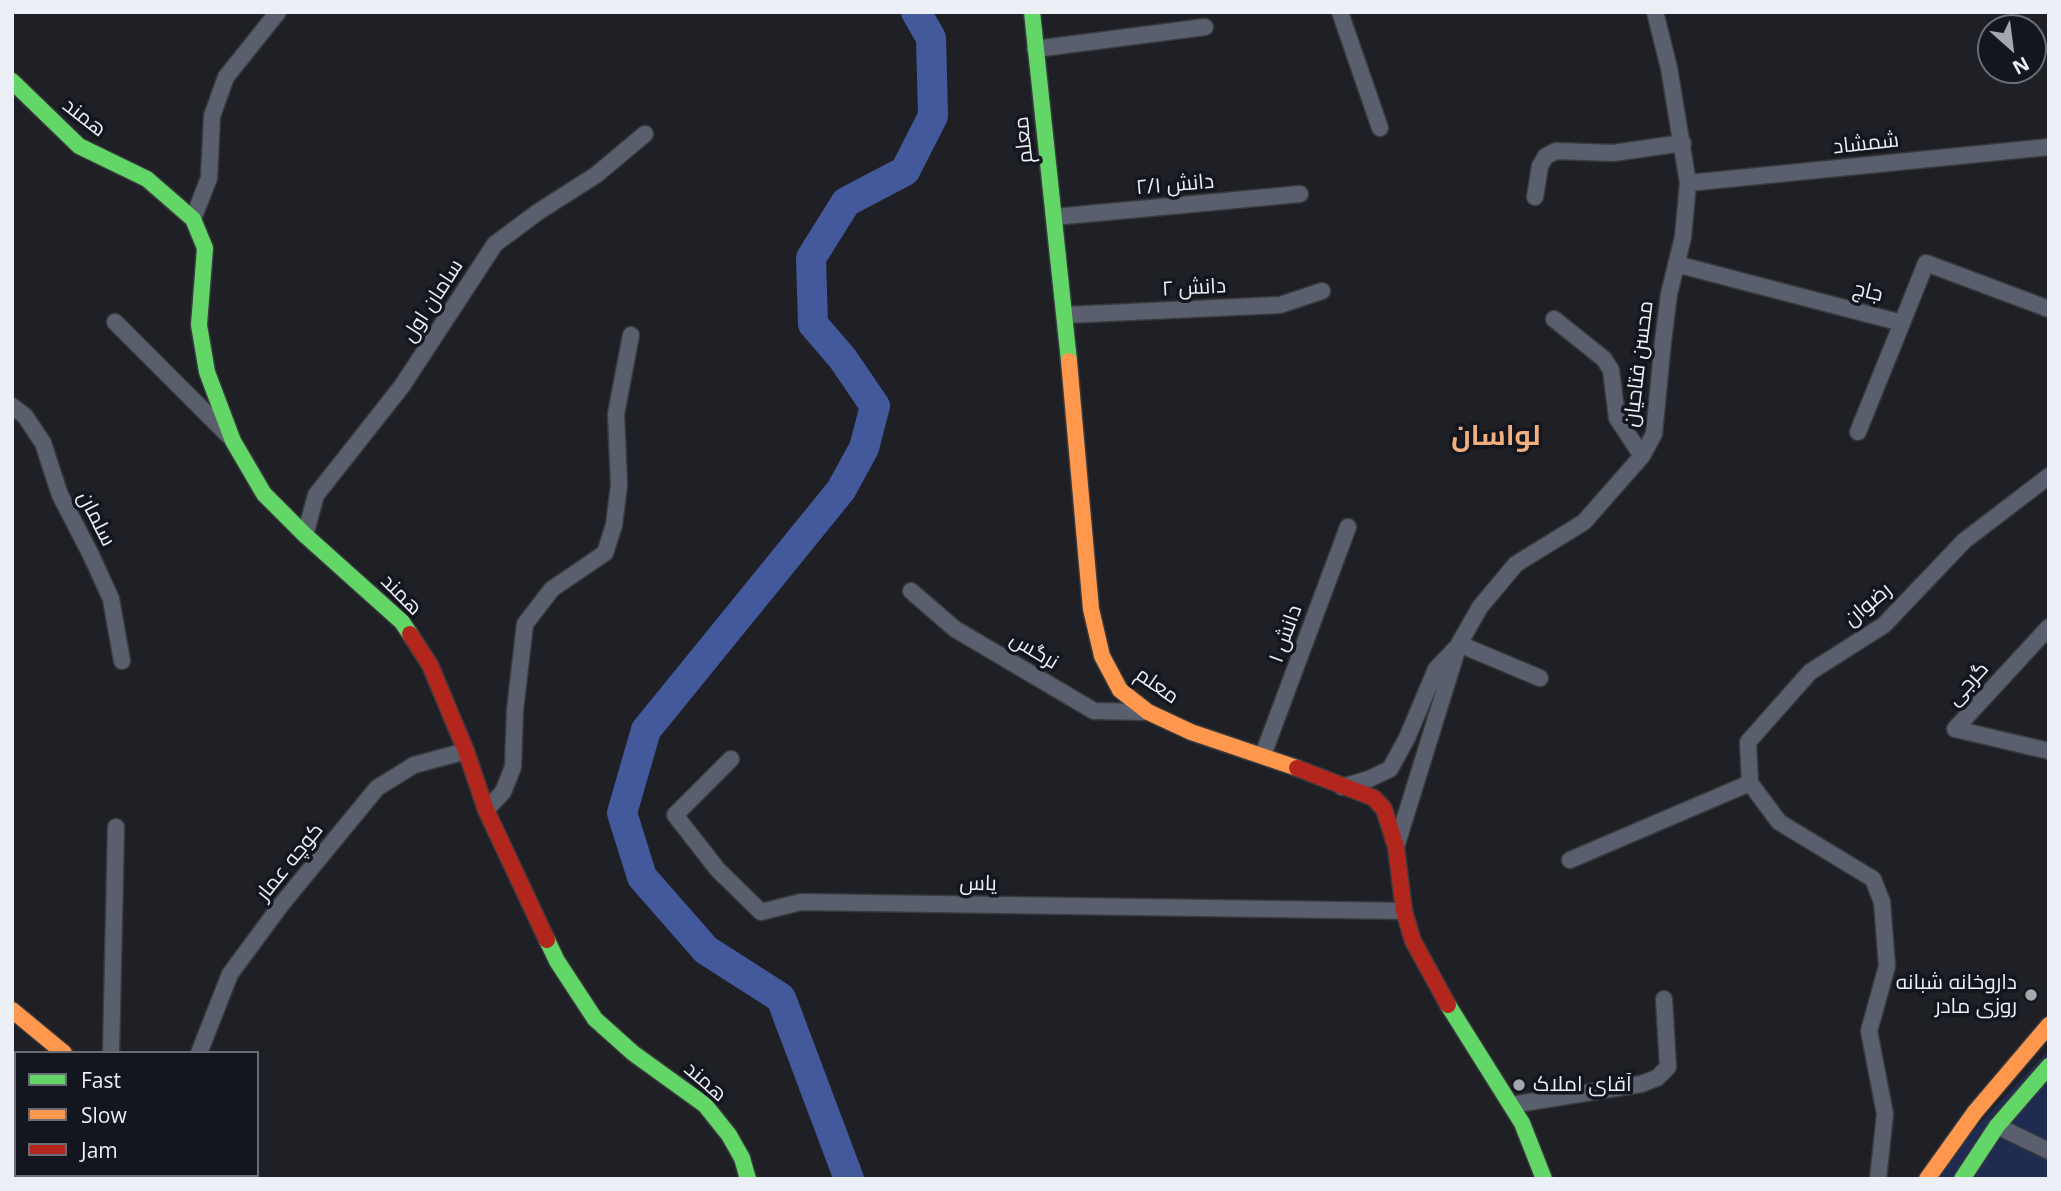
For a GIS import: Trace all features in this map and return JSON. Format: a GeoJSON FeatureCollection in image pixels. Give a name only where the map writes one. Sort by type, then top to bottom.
{"type":"FeatureCollection","features":[{"type":"Feature","properties":{"kind":"main road","name":"معلم"},"geometry":{"type":"LineString","coordinates":[[1032,12],[1065,315],[1091,609],[1102,656],[1120,690],[1148,712],[1191,732],[1263,755],[1374,798],[1384,809],[1396,847],[1404,911],[1413,941],[1453,1015],[1522,1123],[1544,1179]]}},
{"type":"Feature","properties":{"kind":"main road","name":"همند"},"geometry":{"type":"LineString","coordinates":[[12,81],[79,146],[147,179],[193,219],[205,248],[199,325],[207,372],[233,441],[264,494],[305,535],[402,622],[430,665],[466,751],[486,810],[557,961],[595,1019],[633,1053],[705,1105],[729,1135],[742,1158],[748,1179]]}},
{"type":"Feature","properties":{"kind":"main road"},"geometry":{"type":"LineString","coordinates":[[13,1014],[61,1051]]}},
{"type":"Feature","properties":{"kind":"main road"},"geometry":{"type":"LineString","coordinates":[[1927,1179],[1975,1112],[2049,1025]]}},
{"type":"Feature","properties":{"kind":"main road"},"geometry":{"type":"LineString","coordinates":[[1962,1179],[1997,1126],[2049,1066]]}},
{"type":"Feature","properties":{"kind":"street"},"geometry":{"type":"LineString","coordinates":[[193,219],[209,178],[212,116],[226,77],[278,12]]}},
{"type":"Feature","properties":{"kind":"street"},"geometry":{"type":"LineString","coordinates":[[1340,12],[1380,128]]}},
{"type":"Feature","properties":{"kind":"street","name":"محسن فتاحیان"},"geometry":{"type":"LineString","coordinates":[[1396,847],[1460,644],[1480,607],[1516,564],[1584,522],[1642,456],[1654,434],[1669,295],[1683,237],[1688,183],[1669,68],[1655,12]]}},
{"type":"Feature","properties":{"kind":"street"},"geometry":{"type":"LineString","coordinates":[[1035,49],[1205,27]]}},
{"type":"Feature","properties":{"kind":"street","name":"سامان اول"},"geometry":{"type":"LineString","coordinates":[[305,535],[316,495],[402,386],[495,244],[538,212],[596,175],[645,134]]}},
{"type":"Feature","properties":{"kind":"street"},"geometry":{"type":"LineString","coordinates":[[1535,197],[1540,166],[1546,156],[1556,151],[1613,153],[1683,143]]}},
{"type":"Feature","properties":{"kind":"street","name":"شمشاد"},"geometry":{"type":"LineString","coordinates":[[1688,183],[2049,147]]}},
{"type":"Feature","properties":{"kind":"street","name":"دانش ۲/۱"},"geometry":{"type":"LineString","coordinates":[[1054,217],[1300,194]]}},
{"type":"Feature","properties":{"kind":"street","name":"جاج"},"geometry":{"type":"LineString","coordinates":[[1676,264],[1902,323],[1926,263],[2049,309]]}},
{"type":"Feature","properties":{"kind":"street","name":"دانش ۲"},"geometry":{"type":"LineString","coordinates":[[1065,315],[1280,305],[1322,291]]}},
{"type":"Feature","properties":{"kind":"street"},"geometry":{"type":"LineString","coordinates":[[1554,318],[1604,359],[1611,370],[1616,418],[1642,456]]}},
{"type":"Feature","properties":{"kind":"street"},"geometry":{"type":"LineString","coordinates":[[114,323],[233,441]]}},
{"type":"Feature","properties":{"kind":"street"},"geometry":{"type":"LineString","coordinates":[[1858,432],[1902,323]]}},
{"type":"Feature","properties":{"kind":"street"},"geometry":{"type":"LineString","coordinates":[[486,810],[503,792],[513,767],[515,710],[525,624],[552,589],[605,553],[614,525],[619,485],[616,414],[631,335]]}},
{"type":"Feature","properties":{"kind":"street","name":"سلمان"},"geometry":{"type":"LineString","coordinates":[[12,406],[25,416],[43,443],[60,495],[111,599],[122,661]]}},
{"type":"Feature","properties":{"kind":"street","name":"رضوان"},"geometry":{"type":"LineString","coordinates":[[1750,783],[1748,742],[1810,672],[1884,625],[1964,541],[2049,476]]}},
{"type":"Feature","properties":{"kind":"street","name":"دانش ۱"},"geometry":{"type":"LineString","coordinates":[[1263,755],[1348,527]]}},
{"type":"Feature","properties":{"kind":"street","name":"نرگس"},"geometry":{"type":"LineString","coordinates":[[911,591],[956,629],[1094,711],[1148,712]]}},
{"type":"Feature","properties":{"kind":"street","name":"گرجی"},"geometry":{"type":"LineString","coordinates":[[2049,627],[1955,729],[2049,751]]}},
{"type":"Feature","properties":{"kind":"street"},"geometry":{"type":"LineString","coordinates":[[1342,787],[1390,769],[1407,738],[1436,669],[1460,644],[1539,678]]}},
{"type":"Feature","properties":{"kind":"street","name":"کوچه عمار"},"geometry":{"type":"LineString","coordinates":[[200,1051],[230,974],[377,788],[414,765],[466,751]]}},
{"type":"Feature","properties":{"kind":"street","name":"یاس"},"geometry":{"type":"LineString","coordinates":[[731,759],[676,815],[718,870],[761,912],[802,902],[1404,911]]}},
{"type":"Feature","properties":{"kind":"street"},"geometry":{"type":"LineString","coordinates":[[1570,860],[1750,783],[1779,822],[1872,879],[1882,902],[1887,966],[1869,1031],[1885,1114],[1878,1179]]}},
{"type":"Feature","properties":{"kind":"street"},"geometry":{"type":"LineString","coordinates":[[111,1051],[116,827]]}},
{"type":"Feature","properties":{"kind":"street"},"geometry":{"type":"LineString","coordinates":[[1511,1105],[1641,1084],[1657,1078],[1668,1068],[1664,999]]}},
{"type":"Feature","properties":{"kind":"street"},"geometry":{"type":"LineString","coordinates":[[1997,1126],[2049,1151]]}},
{"type":"Feature","properties":{"kind":"shaded area"},"geometry":{"type":"Polygon","coordinates":[[[2049,1050],[2049,1179],[1927,1179],[2049,1050]]]}},
{"type":"Feature","properties":{"kind":"waterway"},"geometry":{"type":"LineString","coordinates":[[849,1179],[781,998],[706,950],[642,877],[622,813],[646,730],[841,490],[864,448],[875,406],[843,359],[813,324],[811,258],[846,202],[905,171],[933,116],[931,38],[916,12]]}},
{"type":"Feature","properties":{"kind":"traffic: fast"},"geometry":{"type":"LineString","coordinates":[[1032,12],[1069,361]]}},
{"type":"Feature","properties":{"kind":"traffic: fast"},"geometry":{"type":"LineString","coordinates":[[12,81],[79,146],[147,179],[193,219],[205,248],[199,325],[207,372],[233,441],[264,494],[305,535],[402,622],[410,634]]}},
{"type":"Feature","properties":{"kind":"traffic: fast"},"geometry":{"type":"LineString","coordinates":[[547,940],[557,961],[595,1019],[633,1053],[705,1105],[729,1135],[742,1158],[748,1179]]}},
{"type":"Feature","properties":{"kind":"traffic: fast"},"geometry":{"type":"LineString","coordinates":[[1448,1005],[1522,1123],[1544,1179]]}},
{"type":"Feature","properties":{"kind":"traffic: fast"},"geometry":{"type":"LineString","coordinates":[[1962,1179],[1997,1126],[2049,1066]]}},
{"type":"Feature","properties":{"kind":"traffic: slow"},"geometry":{"type":"LineString","coordinates":[[1069,361],[1091,609],[1102,656],[1120,690],[1148,712],[1191,732],[1297,768]]}},
{"type":"Feature","properties":{"kind":"traffic: slow"},"geometry":{"type":"LineString","coordinates":[[12,1010],[62,1051]]}},
{"type":"Feature","properties":{"kind":"traffic: slow"},"geometry":{"type":"LineString","coordinates":[[1927,1179],[1975,1112],[2049,1025]]}},
{"type":"Feature","properties":{"kind":"traffic: jam"},"geometry":{"type":"LineString","coordinates":[[410,634],[430,665],[466,751],[486,810],[547,940]]}},
{"type":"Feature","properties":{"kind":"traffic: jam"},"geometry":{"type":"LineString","coordinates":[[1297,768],[1374,798],[1384,809],[1396,847],[1404,911],[1413,941],[1448,1005]]}},
{"type":"Feature","properties":{"kind":"place","name":"داروخانه شبانه روزی مادر"},"geometry":{"type":"Point","coordinates":[2031,995]}},
{"type":"Feature","properties":{"kind":"place","name":"آقای املاک"},"geometry":{"type":"Point","coordinates":[1519,1085]}},
{"type":"Feature","properties":{"kind":"district","name":"لواسان"},"geometry":{"type":"Point","coordinates":[1496,437]}}]}
